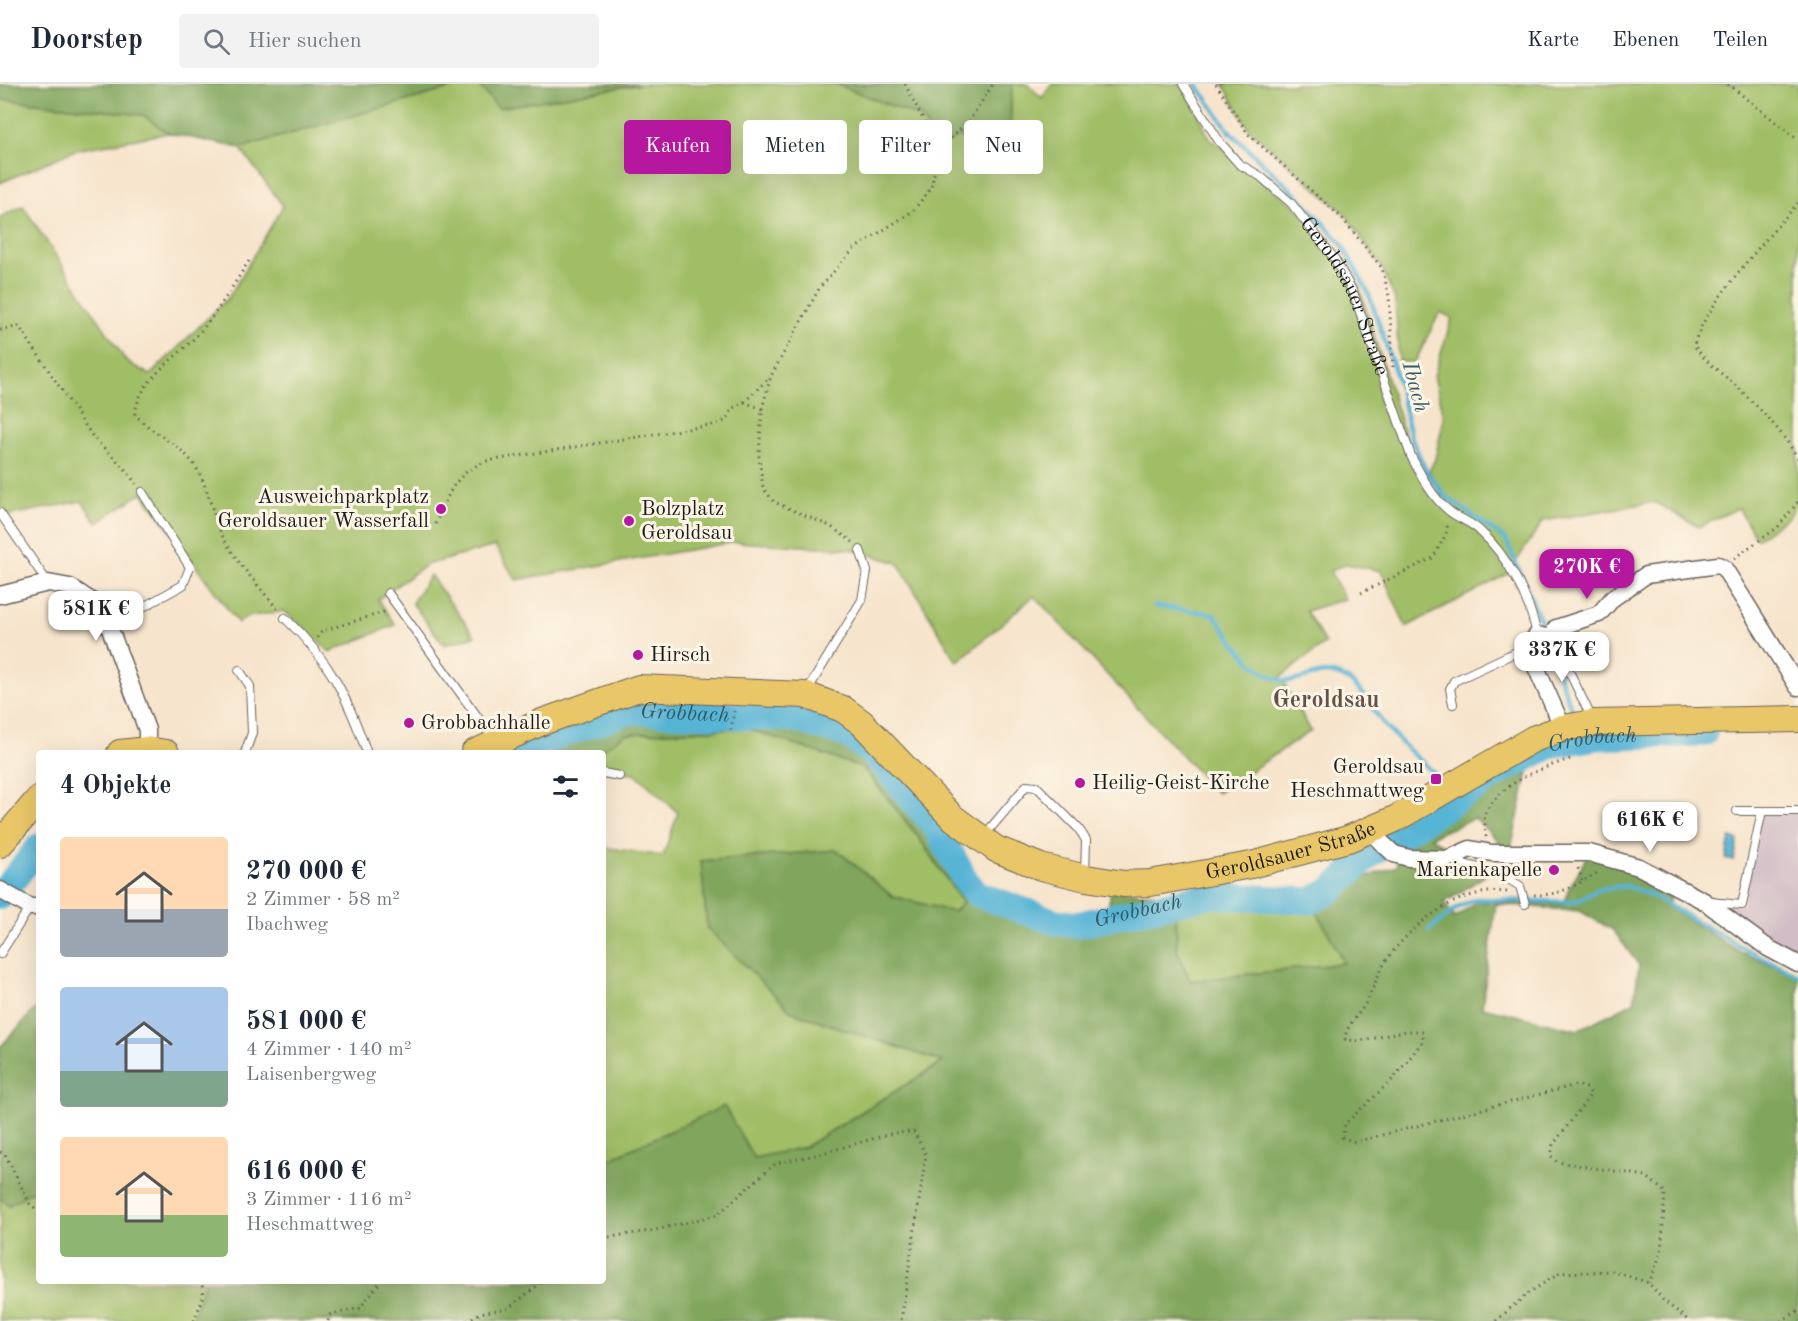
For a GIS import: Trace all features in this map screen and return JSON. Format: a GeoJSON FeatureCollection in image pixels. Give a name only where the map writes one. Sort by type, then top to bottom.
{"type":"FeatureCollection","features":[{"type":"Feature","properties":{"kind":"main road","name":"Geroldsauer Straße"},"geometry":{"type":"LineString","coordinates":[[485,747],[639,688],[805,695],[830,703],[862,723],[952,817],[981,840],[1012,857],[1086,878],[1124,884],[1182,879],[1377,835],[1533,739],[1563,728],[1593,723],[1798,719]]}},
{"type":"Feature","properties":{"kind":"main road"},"geometry":{"type":"LineString","coordinates":[[0,844],[36,802]]}},
{"type":"Feature","properties":{"kind":"street"},"geometry":{"type":"LineString","coordinates":[[1542,638],[1556,628],[1599,614],[1612,598],[1646,574],[1718,565],[1724,567],[1798,687]]}},
{"type":"Feature","properties":{"kind":"street"},"geometry":{"type":"LineString","coordinates":[[0,595],[48,583],[70,587],[96,604],[109,626],[157,750]]}},
{"type":"Feature","properties":{"kind":"street","name":"Geroldsauer Straße"},"geometry":{"type":"LineString","coordinates":[[1542,638],[1563,728]]}},
{"type":"Feature","properties":{"kind":"street"},"geometry":{"type":"LineString","coordinates":[[1377,835],[1394,854],[1409,858],[1447,859],[1470,849],[1492,853],[1589,853],[1639,867],[1704,901],[1768,948],[1798,964]]}},
{"type":"Feature","properties":{"kind":"street"},"geometry":{"type":"LineString","coordinates":[[5,894],[35,907]]}},
{"type":"Feature","properties":{"kind":"lane","name":"Geroldsauer Straße"},"geometry":{"type":"LineString","coordinates":[[1183,84],[1219,141],[1239,164],[1260,176],[1291,203],[1334,258],[1353,292],[1412,456],[1433,495],[1449,512],[1465,518],[1498,549],[1542,638]]}},
{"type":"Feature","properties":{"kind":"lane"},"geometry":{"type":"LineString","coordinates":[[109,626],[183,585],[190,567],[142,492]]}},
{"type":"Feature","properties":{"kind":"lane"},"geometry":{"type":"LineString","coordinates":[[0,513],[48,583]]}},
{"type":"Feature","properties":{"kind":"lane"},"geometry":{"type":"LineString","coordinates":[[805,695],[862,600],[867,571],[860,550]]}},
{"type":"Feature","properties":{"kind":"lane"},"geometry":{"type":"LineString","coordinates":[[388,593],[485,747]]}},
{"type":"Feature","properties":{"kind":"lane"},"geometry":{"type":"LineString","coordinates":[[285,618],[312,644],[334,674],[354,715],[366,750]]}},
{"type":"Feature","properties":{"kind":"lane"},"geometry":{"type":"LineString","coordinates":[[1453,704],[1450,689],[1454,681],[1542,638],[1593,723]]}},
{"type":"Feature","properties":{"kind":"lane"},"geometry":{"type":"LineString","coordinates":[[239,670],[250,686],[252,733],[246,750]]}},
{"type":"Feature","properties":{"kind":"lane"},"geometry":{"type":"LineString","coordinates":[[606,774],[619,776]]}},
{"type":"Feature","properties":{"kind":"lane"},"geometry":{"type":"LineString","coordinates":[[981,840],[1026,786],[1037,787],[1078,828],[1086,840],[1086,878]]}},
{"type":"Feature","properties":{"kind":"lane"},"geometry":{"type":"LineString","coordinates":[[1737,811],[1798,811]]}},
{"type":"Feature","properties":{"kind":"lane"},"geometry":{"type":"LineString","coordinates":[[1704,901],[1742,905],[1762,811]]}},
{"type":"Feature","properties":{"kind":"lane"},"geometry":{"type":"LineString","coordinates":[[1447,859],[1500,874],[1520,886],[1525,899]]}},
{"type":"Feature","properties":{"kind":"lane"},"geometry":{"type":"LineString","coordinates":[[0,954],[35,907]]}},
{"type":"Feature","properties":{"kind":"path"},"geometry":{"type":"LineString","coordinates":[[905,84],[924,120]]}},
{"type":"Feature","properties":{"kind":"path"},"geometry":{"type":"LineString","coordinates":[[952,137],[969,121],[993,84]]}},
{"type":"Feature","properties":{"kind":"path"},"geometry":{"type":"LineString","coordinates":[[1216,84],[1248,134],[1342,218],[1382,268],[1389,296],[1394,354],[1392,369]]}},
{"type":"Feature","properties":{"kind":"path"},"geometry":{"type":"LineString","coordinates":[[1728,84],[1798,140]]}},
{"type":"Feature","properties":{"kind":"path"},"geometry":{"type":"LineString","coordinates":[[860,550],[850,538],[830,526],[774,502],[763,488],[759,456],[762,409],[771,376],[820,286],[854,249],[913,211],[931,188],[934,174]]}},
{"type":"Feature","properties":{"kind":"path"},"geometry":{"type":"LineString","coordinates":[[1798,203],[1742,270],[1698,331],[1695,345],[1701,356],[1736,386],[1777,429],[1798,459]]}},
{"type":"Feature","properties":{"kind":"path"},"geometry":{"type":"LineString","coordinates":[[249,261],[199,333],[143,387],[137,399],[135,414],[145,426],[165,438],[188,458],[207,486],[220,529],[237,558],[285,618]]}},
{"type":"Feature","properties":{"kind":"path"},"geometry":{"type":"LineString","coordinates":[[0,330],[19,326],[93,437],[127,471],[142,492]]}},
{"type":"Feature","properties":{"kind":"path"},"geometry":{"type":"LineString","coordinates":[[435,524],[455,483],[469,468],[488,461],[725,421],[733,408],[744,402],[771,376]]}},
{"type":"Feature","properties":{"kind":"path"},"geometry":{"type":"LineString","coordinates":[[744,402],[762,409]]}},
{"type":"Feature","properties":{"kind":"path"},"geometry":{"type":"LineString","coordinates":[[1724,567],[1777,528],[1798,502]]}},
{"type":"Feature","properties":{"kind":"path"},"geometry":{"type":"LineString","coordinates":[[1361,593],[1433,558],[1446,534],[1449,512]]}},
{"type":"Feature","properties":{"kind":"path"},"geometry":{"type":"LineString","coordinates":[[312,644],[322,631],[386,612],[395,603]]}},
{"type":"Feature","properties":{"kind":"path"},"geometry":{"type":"LineString","coordinates":[[731,730],[734,708]]}},
{"type":"Feature","properties":{"kind":"path"},"geometry":{"type":"LineString","coordinates":[[1492,853],[1485,833],[1484,815],[1501,790],[1526,776],[1570,759]]}},
{"type":"Feature","properties":{"kind":"path"},"geometry":{"type":"LineString","coordinates":[[1604,869],[1583,883],[1549,896],[1525,899],[1499,891],[1465,895],[1428,917],[1389,955],[1364,1007],[1346,1028],[1344,1039],[1358,1043],[1413,1030],[1423,1032],[1424,1041],[1394,1078],[1345,1124],[1342,1137],[1355,1142],[1576,1085],[1587,1088],[1591,1094],[1553,1145],[1551,1156],[1557,1162],[1646,1176],[1665,1192],[1661,1253],[1649,1283]]}},
{"type":"Feature","properties":{"kind":"path"},"geometry":{"type":"LineString","coordinates":[[606,1238],[656,1230],[717,1215],[776,1163],[816,1155],[893,1133],[914,1132],[926,1155],[901,1321]]}},
{"type":"Feature","properties":{"kind":"path"},"geometry":{"type":"LineString","coordinates":[[0,1152],[5,1154],[30,1204],[36,1209]]}},
{"type":"Feature","properties":{"kind":"path"},"geometry":{"type":"LineString","coordinates":[[1496,1321],[1527,1294],[1560,1273],[1612,1271],[1649,1283],[1663,1300],[1689,1321]]}},
{"type":"Feature","properties":{"kind":"path"},"geometry":{"type":"LineString","coordinates":[[194,1321],[204,1295],[202,1284]]}},
{"type":"Feature","properties":{"kind":"path"},"geometry":{"type":"LineString","coordinates":[[327,1321],[330,1315],[360,1308],[379,1284]]}},
{"type":"Feature","properties":{"kind":"path"},"geometry":{"type":"LineString","coordinates":[[467,1321],[480,1313],[509,1308],[539,1284]]}},
{"type":"Feature","properties":{"kind":"path"},"geometry":{"type":"LineString","coordinates":[[1781,1321],[1798,1311]]}},
{"type":"Feature","properties":{"kind":"shaded area"},"geometry":{"type":"Polygon","coordinates":[[[1762,811],[1798,811],[1798,964],[1704,901],[1742,905],[1762,811]]]}},
{"type":"Feature","properties":{"kind":"green space"},"geometry":{"type":"Polygon","coordinates":[[[0,84],[466,84],[240,148],[168,133],[143,115],[0,99],[0,84]]]}},
{"type":"Feature","properties":{"kind":"green space"},"geometry":{"type":"Polygon","coordinates":[[[466,84],[478,84],[498,108],[641,84],[836,84],[925,120],[859,120],[859,174],[952,174],[952,137],[964,136],[964,174],[1043,174],[1043,120],[1010,120],[1012,84],[1027,84],[1042,98],[1052,84],[1184,84],[1209,137],[1306,215],[1359,286],[1411,456],[1448,509],[1429,471],[1435,459],[1444,418],[1434,376],[1452,318],[1440,312],[1415,362],[1399,362],[1395,299],[1382,268],[1346,215],[1249,129],[1223,84],[1798,84],[1798,500],[1789,516],[1757,539],[1738,508],[1699,527],[1654,502],[1543,521],[1508,574],[1406,627],[1381,571],[1346,564],[1330,571],[1345,599],[1306,611],[1325,643],[1281,677],[1311,731],[1217,793],[1034,596],[957,662],[898,563],[851,549],[735,542],[516,580],[495,546],[426,565],[378,599],[395,625],[330,652],[284,611],[247,617],[238,623],[142,493],[97,523],[82,501],[0,517],[0,217],[23,206],[126,361],[150,375],[229,297],[283,206],[240,148],[466,84]]]}},
{"type":"Feature","properties":{"kind":"green space"},"geometry":{"type":"Polygon","coordinates":[[[478,84],[641,84],[498,108],[478,84]]]}},
{"type":"Feature","properties":{"kind":"green space"},"geometry":{"type":"Polygon","coordinates":[[[836,84],[1012,84],[1010,120],[964,120],[964,136],[952,140],[952,120],[923,120],[836,84]]]}},
{"type":"Feature","properties":{"kind":"green space"},"geometry":{"type":"Polygon","coordinates":[[[0,99],[143,115],[168,133],[75,150],[0,183],[0,99]]]}},
{"type":"Feature","properties":{"kind":"green space"},"geometry":{"type":"Polygon","coordinates":[[[430,575],[475,636],[444,645],[412,603],[430,575]]]}},
{"type":"Feature","properties":{"kind":"green space"},"geometry":{"type":"Polygon","coordinates":[[[635,696],[822,709],[859,733],[945,829],[955,855],[979,888],[1072,920],[1107,914],[1111,891],[1176,895],[1177,950],[1190,981],[1344,963],[1309,897],[1397,866],[1393,828],[1534,745],[1510,853],[1475,818],[1431,837],[1486,875],[1444,903],[1455,918],[1476,902],[1564,904],[1568,890],[1589,853],[1639,867],[1672,894],[1667,906],[1738,951],[1798,975],[1798,1321],[192,1321],[204,1284],[606,1284],[606,1161],[724,1106],[754,1158],[805,1147],[943,1062],[792,1012],[707,928],[701,861],[837,850],[892,896],[953,912],[963,903],[917,835],[863,768],[746,728],[625,734],[602,750],[539,750],[589,728],[635,696]],[[1496,904],[1482,1007],[1578,1030],[1634,1002],[1639,965],[1613,930],[1580,911],[1496,904]]]}},
{"type":"Feature","properties":{"kind":"green space"},"geometry":{"type":"Polygon","coordinates":[[[746,728],[863,768],[917,835],[963,903],[953,912],[892,896],[837,850],[702,861],[707,928],[944,1061],[805,1147],[754,1158],[723,1107],[606,1161],[606,847],[663,856],[678,813],[635,773],[606,771],[606,750],[602,750],[624,734],[746,728]]]}},
{"type":"Feature","properties":{"kind":"green space"},"geometry":{"type":"Polygon","coordinates":[[[1220,890],[1309,897],[1344,963],[1190,981],[1177,950],[1176,895],[1220,890]]]}},
{"type":"Feature","properties":{"kind":"green space"},"geometry":{"type":"Polygon","coordinates":[[[36,1008],[36,1189],[9,1205],[0,1198],[0,1047],[36,1008]]]}},
{"type":"Feature","properties":{"kind":"green space"},"geometry":{"type":"Polygon","coordinates":[[[36,1189],[36,1284],[204,1284],[192,1321],[0,1321],[0,1198],[9,1205],[36,1189]]]}},
{"type":"Feature","properties":{"kind":"water"},"geometry":{"type":"Polygon","coordinates":[[[1730,838],[1738,840],[1734,861],[1726,859],[1730,838]]]}},
{"type":"Feature","properties":{"kind":"waterway","name":"Ibach"},"geometry":{"type":"LineString","coordinates":[[1196,84],[1230,132],[1304,202],[1341,243],[1368,292],[1398,380],[1411,437],[1426,471],[1444,495],[1506,540],[1545,631]]}},
{"type":"Feature","properties":{"kind":"waterway"},"geometry":{"type":"LineString","coordinates":[[1155,606],[1214,614],[1246,656],[1279,680],[1291,681],[1327,673],[1348,680],[1360,690],[1383,723],[1442,781]]}},
{"type":"Feature","properties":{"kind":"waterway","name":"Ibach"},"geometry":{"type":"LineString","coordinates":[[1546,640],[1573,713]]}},
{"type":"Feature","properties":{"kind":"waterway","name":"Grobbach"},"geometry":{"type":"LineString","coordinates":[[528,750],[546,740],[630,711],[797,719],[848,735],[875,755],[936,827],[967,883],[977,894],[1055,922],[1077,925],[1210,895],[1311,901],[1330,891],[1372,853],[1502,771],[1551,745],[1597,737],[1704,733]]}},
{"type":"Feature","properties":{"kind":"waterway","name":"Grobbach"},"geometry":{"type":"LineString","coordinates":[[0,896],[36,851]]}},
{"type":"Feature","properties":{"kind":"waterway"},"geometry":{"type":"LineString","coordinates":[[1429,930],[1457,908],[1475,899],[1568,902],[1577,901],[1599,889],[1627,886],[1651,895],[1743,948],[1798,975]]}},
{"type":"Feature","properties":{"kind":"place","name":"Ausweichparkplatz Geroldsauer Wasserfall"},"geometry":{"type":"Point","coordinates":[441,509]}},
{"type":"Feature","properties":{"kind":"place","name":"Bolzplatz Geroldsau"},"geometry":{"type":"Point","coordinates":[629,521]}},
{"type":"Feature","properties":{"kind":"place","name":"Hirsch"},"geometry":{"type":"Point","coordinates":[638,655]}},
{"type":"Feature","properties":{"kind":"place","name":"Grobbachhalle"},"geometry":{"type":"Point","coordinates":[409,723]}},
{"type":"Feature","properties":{"kind":"place","name":"Geroldsau Heschmattweg"},"geometry":{"type":"Point","coordinates":[1436,779]}},
{"type":"Feature","properties":{"kind":"place","name":"Heilig-Geist-Kirche"},"geometry":{"type":"Point","coordinates":[1080,783]}},
{"type":"Feature","properties":{"kind":"place","name":"Marienkapelle"},"geometry":{"type":"Point","coordinates":[1554,870]}},
{"type":"Feature","properties":{"kind":"district","name":"Geroldsau"},"geometry":{"type":"Point","coordinates":[1326,701]}}]}
